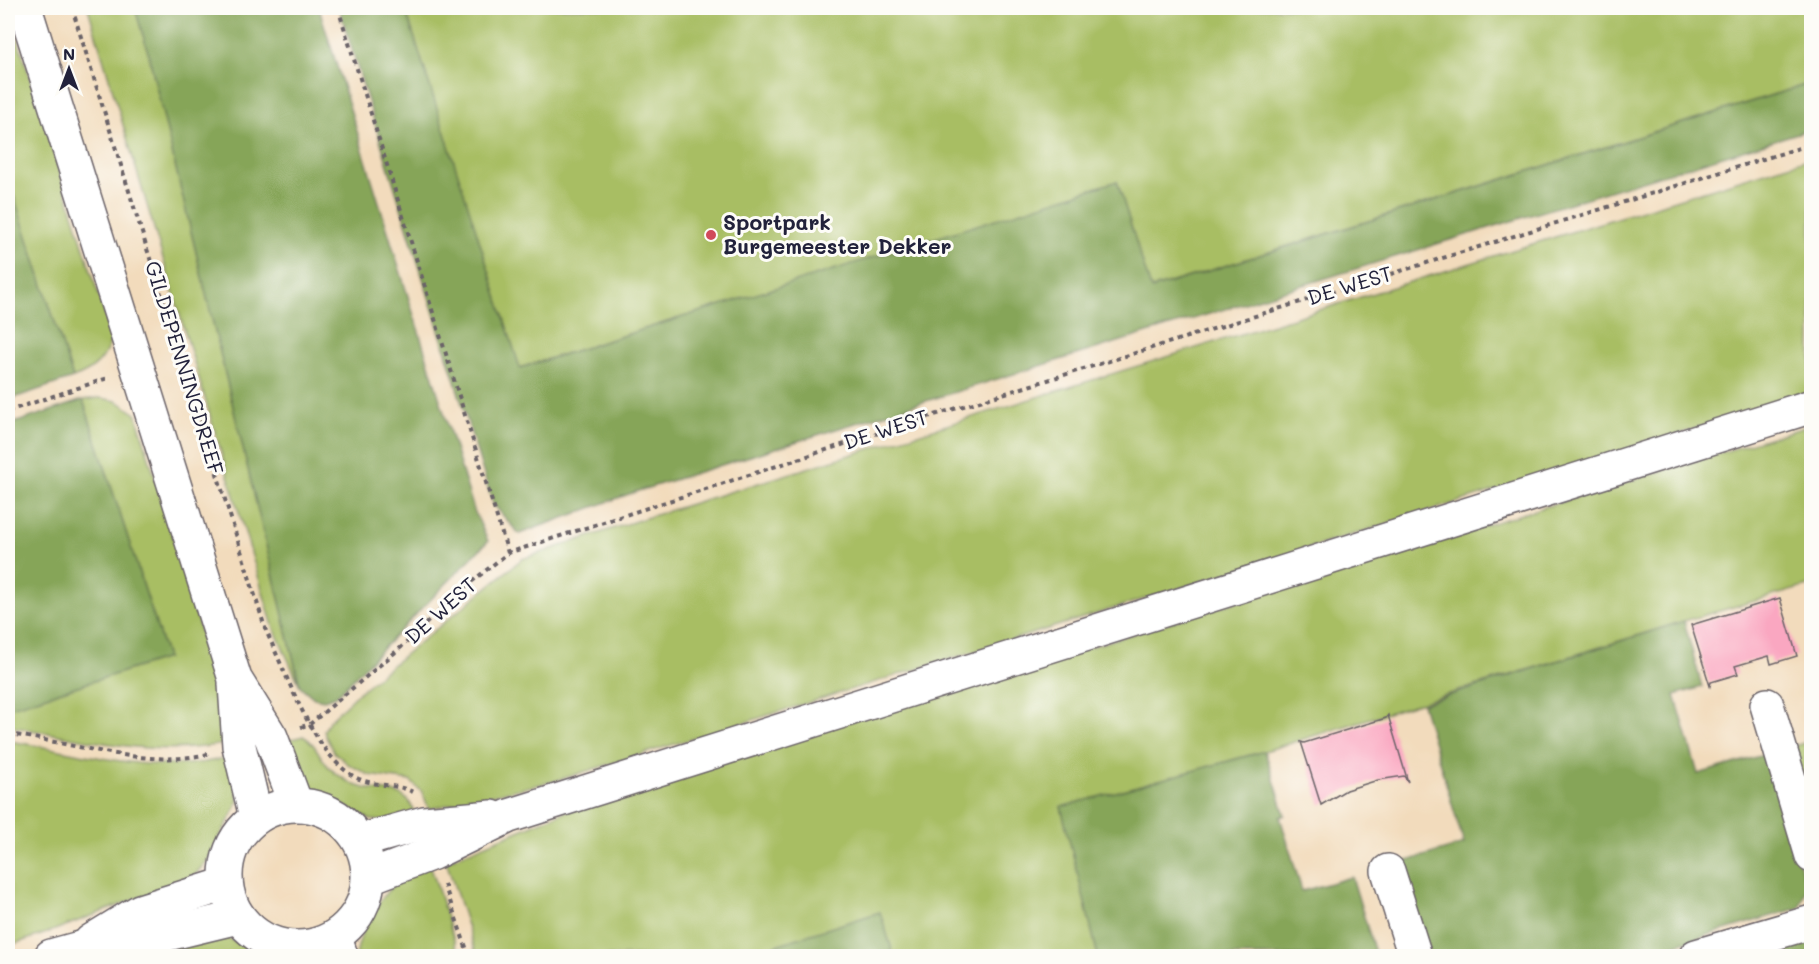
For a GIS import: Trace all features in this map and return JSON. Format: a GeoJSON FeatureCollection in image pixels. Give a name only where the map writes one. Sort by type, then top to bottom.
{"type":"FeatureCollection","features":[{"type":"Feature","properties":{"kind":"main road"},"geometry":{"type":"LineString","coordinates":[[25,8],[235,679],[239,746],[256,817]]}},
{"type":"Feature","properties":{"kind":"main road"},"geometry":{"type":"LineString","coordinates":[[370,877],[434,853],[509,816],[1812,406]]}},
{"type":"Feature","properties":{"kind":"main road"},"geometry":{"type":"LineString","coordinates":[[235,679],[271,737],[296,804]]}},
{"type":"Feature","properties":{"kind":"main road"},"geometry":{"type":"LineString","coordinates":[[1767,705],[1812,856]]}},
{"type":"Feature","properties":{"kind":"main road"},"geometry":{"type":"LineString","coordinates":[[296,804],[321,808],[344,821],[360,841],[367,858],[370,877],[365,900],[338,947],[317,945],[300,952],[275,944],[254,933],[238,917],[230,901],[226,884],[227,858],[238,835],[256,817],[275,807],[296,804]]}},
{"type":"Feature","properties":{"kind":"main road"},"geometry":{"type":"LineString","coordinates":[[360,841],[424,823],[509,816]]}},
{"type":"Feature","properties":{"kind":"main road"},"geometry":{"type":"LineString","coordinates":[[1388,871],[1415,957]]}},
{"type":"Feature","properties":{"kind":"main road"},"geometry":{"type":"LineString","coordinates":[[65,952],[140,910],[226,884]]}},
{"type":"Feature","properties":{"kind":"main road"},"geometry":{"type":"LineString","coordinates":[[65,952],[147,939],[238,917]]}},
{"type":"Feature","properties":{"kind":"main road"},"geometry":{"type":"LineString","coordinates":[[1696,957],[1812,922]]}},
{"type":"Feature","properties":{"kind":"path","name":"GILDEPENNINGDREEF"},"geometry":{"type":"LineString","coordinates":[[72,8],[266,632],[310,724]]}},
{"type":"Feature","properties":{"kind":"path"},"geometry":{"type":"LineString","coordinates":[[338,8],[508,553]]}},
{"type":"Feature","properties":{"kind":"path","name":"DE WEST"},"geometry":{"type":"LineString","coordinates":[[271,737],[310,724],[405,644],[456,594],[508,553],[928,417],[1812,144]]}},
{"type":"Feature","properties":{"kind":"path"},"geometry":{"type":"LineString","coordinates":[[8,411],[137,369]]}},
{"type":"Feature","properties":{"kind":"path"},"geometry":{"type":"LineString","coordinates":[[8,734],[145,758],[183,760],[239,746]]}},
{"type":"Feature","properties":{"kind":"green space"},"geometry":{"type":"Polygon","coordinates":[[[8,8],[112,337],[106,352],[98,363],[73,378],[8,178],[8,8]]]}},
{"type":"Feature","properties":{"kind":"green space"},"geometry":{"type":"Polygon","coordinates":[[[88,8],[135,8],[148,52],[300,686],[273,626],[88,8]]]}},
{"type":"Feature","properties":{"kind":"green space"},"geometry":{"type":"Polygon","coordinates":[[[135,8],[319,8],[474,510],[488,541],[336,696],[324,700],[314,698],[300,686],[148,52],[135,8]]]}},
{"type":"Feature","properties":{"kind":"green space"},"geometry":{"type":"Polygon","coordinates":[[[339,8],[405,8],[520,368],[1117,181],[1151,289],[1811,83],[1811,129],[632,493],[519,534],[493,504],[339,8]]]}},
{"type":"Feature","properties":{"kind":"green space","name":"Sportpark Burgemeester Dekker"},"geometry":{"type":"Polygon","coordinates":[[[405,8],[1811,8],[1811,83],[1150,289],[1117,182],[519,368],[405,8]]]}},
{"type":"Feature","properties":{"kind":"green space"},"geometry":{"type":"Polygon","coordinates":[[[1811,158],[1811,393],[555,781],[429,809],[422,792],[410,781],[369,775],[348,764],[334,752],[326,737],[324,731],[329,721],[359,692],[522,559],[639,520],[1811,158]]]}},
{"type":"Feature","properties":{"kind":"green space"},"geometry":{"type":"Polygon","coordinates":[[[8,178],[73,378],[8,400],[8,178]]]}},
{"type":"Feature","properties":{"kind":"green space"},"geometry":{"type":"Polygon","coordinates":[[[100,398],[117,401],[136,414],[197,618],[228,743],[173,749],[145,748],[8,726],[8,708],[167,658],[83,400],[100,398]]]}},
{"type":"Feature","properties":{"kind":"green space"},"geometry":{"type":"Polygon","coordinates":[[[83,400],[167,658],[8,708],[8,425],[83,400]]]}},
{"type":"Feature","properties":{"kind":"green space"},"geometry":{"type":"Polygon","coordinates":[[[1811,425],[1811,585],[1684,621],[1265,751],[1062,807],[1098,956],[894,956],[880,913],[754,953],[755,956],[477,956],[446,861],[564,812],[798,737],[1811,425]]]}},
{"type":"Feature","properties":{"kind":"green space"},"geometry":{"type":"Polygon","coordinates":[[[1684,621],[1702,687],[1675,695],[1698,774],[1767,754],[1807,888],[1799,908],[1637,956],[1430,956],[1400,863],[1464,844],[1422,704],[1684,621]]]}},
{"type":"Feature","properties":{"kind":"green space"},"geometry":{"type":"Polygon","coordinates":[[[303,736],[313,744],[326,764],[339,776],[359,787],[388,791],[404,797],[415,814],[383,821],[371,820],[305,785],[288,740],[303,736]]]}},
{"type":"Feature","properties":{"kind":"green space"},"geometry":{"type":"Polygon","coordinates":[[[8,741],[148,764],[176,765],[232,756],[238,800],[207,861],[193,877],[8,946],[8,741]]]}},
{"type":"Feature","properties":{"kind":"green space"},"geometry":{"type":"Polygon","coordinates":[[[1811,741],[1811,809],[1792,747],[1811,741]]]}},
{"type":"Feature","properties":{"kind":"green space"},"geometry":{"type":"Polygon","coordinates":[[[1265,751],[1285,815],[1280,817],[1302,891],[1352,877],[1376,956],[1098,956],[1061,807],[1265,751]]]}},
{"type":"Feature","properties":{"kind":"green space"},"geometry":{"type":"Polygon","coordinates":[[[430,864],[459,956],[356,956],[367,923],[387,892],[404,876],[430,864]]]}},
{"type":"Feature","properties":{"kind":"green space"},"geometry":{"type":"Polygon","coordinates":[[[880,912],[894,956],[755,956],[754,952],[880,912]]]}},
{"type":"Feature","properties":{"kind":"green space"},"geometry":{"type":"Polygon","coordinates":[[[215,933],[244,945],[261,956],[115,956],[215,933]]]}},
{"type":"Feature","properties":{"kind":"green space"},"geometry":{"type":"Polygon","coordinates":[[[1811,935],[1811,956],[1736,956],[1811,935]]]}},
{"type":"Feature","properties":{"kind":"building"},"geometry":{"type":"Polygon","coordinates":[[[1780,598],[1797,656],[1771,664],[1769,656],[1735,666],[1738,674],[1711,682],[1710,686],[1691,625],[1780,598]]]}},
{"type":"Feature","properties":{"kind":"building"},"geometry":{"type":"Polygon","coordinates":[[[1388,715],[1408,782],[1404,776],[1378,780],[1346,790],[1321,805],[1301,742],[1386,718],[1388,715]]]}},
{"type":"Feature","properties":{"kind":"place","name":"Sportpark Burgemeester Dekker"},"geometry":{"type":"Point","coordinates":[711,235]}}]}
